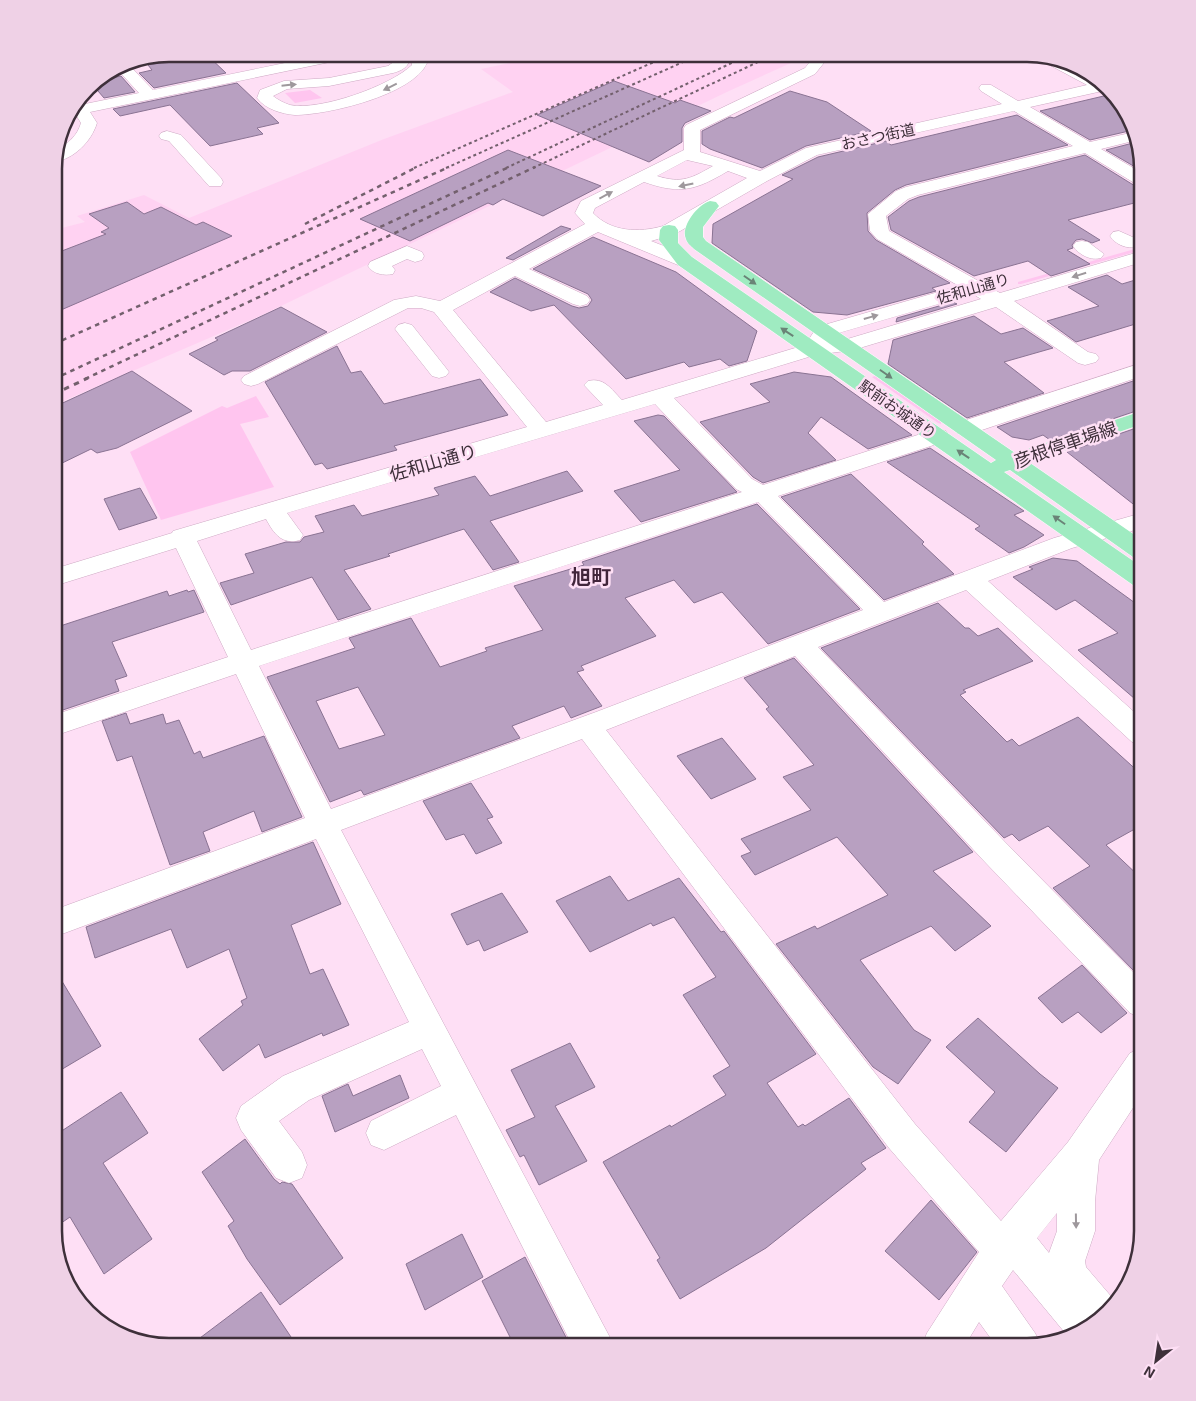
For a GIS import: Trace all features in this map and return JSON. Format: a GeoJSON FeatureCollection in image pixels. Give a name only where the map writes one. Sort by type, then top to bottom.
{"type":"FeatureCollection","features":[{"type":"Feature","properties":{"kind":"main road","name":"駅前お城通り"},"geometry":{"type":"LineString","coordinates":[[710,206],[694,228],[694,238],[710,252],[1134,545]]}},
{"type":"Feature","properties":{"kind":"main road","name":"駅前お城通り"},"geometry":{"type":"LineString","coordinates":[[669,230],[667,239],[669,244],[685,261],[1134,573]]}},
{"type":"Feature","properties":{"kind":"main road","name":"彦根停車場線"},"geometry":{"type":"LineString","coordinates":[[988,471],[1134,420]]}},
{"type":"Feature","properties":{"kind":"street"},"geometry":{"type":"LineString","coordinates":[[82,108],[306,63]]}},
{"type":"Feature","properties":{"kind":"street"},"geometry":{"type":"LineString","coordinates":[[402,63],[393,69],[329,82],[284,85],[265,93],[265,98],[283,108],[295,110],[319,107],[383,91],[399,83],[419,67],[420,63]]}},
{"type":"Feature","properties":{"kind":"street"},"geometry":{"type":"LineString","coordinates":[[692,155],[692,128],[810,71],[817,63]]}},
{"type":"Feature","properties":{"kind":"street"},"geometry":{"type":"LineString","coordinates":[[124,73],[150,96]]}},
{"type":"Feature","properties":{"kind":"street","name":"おさつ街道"},"geometry":{"type":"LineString","coordinates":[[625,235],[648,236],[669,230],[761,177],[812,151],[1095,88]]}},
{"type":"Feature","properties":{"kind":"street"},"geometry":{"type":"LineString","coordinates":[[979,90],[1134,175]]}},
{"type":"Feature","properties":{"kind":"street"},"geometry":{"type":"LineString","coordinates":[[64,151],[76,144],[89,124],[80,112]]}},
{"type":"Feature","properties":{"kind":"street"},"geometry":{"type":"LineString","coordinates":[[164,134],[175,138],[215,182]]}},
{"type":"Feature","properties":{"kind":"street"},"geometry":{"type":"LineString","coordinates":[[994,320],[974,297],[883,235],[879,231],[877,214],[902,195],[912,191],[1005,173],[1129,138]]}},
{"type":"Feature","properties":{"kind":"street"},"geometry":{"type":"LineString","coordinates":[[685,261],[597,225],[587,218],[584,213],[587,205],[680,156],[692,155],[761,177]]}},
{"type":"Feature","properties":{"kind":"street"},"geometry":{"type":"LineString","coordinates":[[642,176],[667,186],[684,187],[727,165]]}},
{"type":"Feature","properties":{"kind":"street"},"geometry":{"type":"LineString","coordinates":[[251,380],[400,304],[408,293],[441,308],[464,298],[597,225]]}},
{"type":"Feature","properties":{"kind":"street","name":"佐和山通り"},"geometry":{"type":"LineString","coordinates":[[63,575],[95,563],[143,559],[182,536],[273,508],[479,458],[541,430],[812,349],[846,346],[974,297],[1134,244]]}},
{"type":"Feature","properties":{"kind":"street"},"geometry":{"type":"LineString","coordinates":[[1094,256],[1123,279]]}},
{"type":"Feature","properties":{"kind":"street","name":"佐和山通り"},"geometry":{"type":"LineString","coordinates":[[824,331],[974,297],[996,300],[1047,291],[1094,256]]}},
{"type":"Feature","properties":{"kind":"street"},"geometry":{"type":"LineString","coordinates":[[514,269],[580,300]]}},
{"type":"Feature","properties":{"kind":"street"},"geometry":{"type":"LineString","coordinates":[[996,300],[1012,308],[1087,359]]}},
{"type":"Feature","properties":{"kind":"street"},"geometry":{"type":"LineString","coordinates":[[440,372],[441,308]]}},
{"type":"Feature","properties":{"kind":"street"},"geometry":{"type":"LineString","coordinates":[[306,340],[335,325]]}},
{"type":"Feature","properties":{"kind":"street"},"geometry":{"type":"LineString","coordinates":[[812,349],[824,331]]}},
{"type":"Feature","properties":{"kind":"street"},"geometry":{"type":"LineString","coordinates":[[440,334],[489,357],[541,430]]}},
{"type":"Feature","properties":{"kind":"street"},"geometry":{"type":"LineString","coordinates":[[965,428],[1134,371]]}},
{"type":"Feature","properties":{"kind":"street"},"geometry":{"type":"LineString","coordinates":[[595,385],[617,407]]}},
{"type":"Feature","properties":{"kind":"street"},"geometry":{"type":"LineString","coordinates":[[659,395],[744,484],[763,494],[880,613]]}},
{"type":"Feature","properties":{"kind":"street"},"geometry":{"type":"LineString","coordinates":[[62,723],[207,677],[243,662],[408,607],[473,589],[564,556],[763,494],[938,436]]}},
{"type":"Feature","properties":{"kind":"street"},"geometry":{"type":"LineString","coordinates":[[273,508],[282,526],[292,535]]}},
{"type":"Feature","properties":{"kind":"street"},"geometry":{"type":"LineString","coordinates":[[62,921],[323,824],[375,809],[601,723],[679,687],[715,673],[766,654],[800,645],[1063,543],[1134,523]]}},
{"type":"Feature","properties":{"kind":"street"},"geometry":{"type":"LineString","coordinates":[[182,536],[323,824],[590,1338]]}},
{"type":"Feature","properties":{"kind":"street"},"geometry":{"type":"LineString","coordinates":[[971,580],[1134,728]]}},
{"type":"Feature","properties":{"kind":"street"},"geometry":{"type":"LineString","coordinates":[[800,645],[994,851],[1134,995]]}},
{"type":"Feature","properties":{"kind":"street"},"geometry":{"type":"LineString","coordinates":[[601,723],[734,919],[902,1136],[983,1230],[1008,1243],[1081,1323]]}},
{"type":"Feature","properties":{"kind":"street"},"geometry":{"type":"LineString","coordinates":[[384,1133],[441,1048]]}},
{"type":"Feature","properties":{"kind":"street"},"geometry":{"type":"LineString","coordinates":[[289,1165],[254,1118],[296,1088],[441,1048]]}},
{"type":"Feature","properties":{"kind":"street"},"geometry":{"type":"LineString","coordinates":[[946,1338],[978,1286],[1008,1243],[1080,1155],[1134,1076]]}},
{"type":"Feature","properties":{"kind":"street"},"geometry":{"type":"LineString","coordinates":[[1080,1155],[1076,1201],[1076,1231],[1066,1261],[1068,1275],[1097,1311]]}},
{"type":"Feature","properties":{"kind":"street"},"geometry":{"type":"LineString","coordinates":[[978,1286],[1015,1338]]}},
{"type":"Feature","properties":{"kind":"shaded area"},"geometry":{"type":"Polygon","coordinates":[[[510,63],[791,63],[258,317],[63,401],[63,228],[85,222],[77,216],[144,195],[189,218],[384,139],[513,92],[481,69],[510,63]]]}},
{"type":"Feature","properties":{"kind":"shaded area"},"geometry":{"type":"Polygon","coordinates":[[[310,90],[322,98],[295,103],[285,93],[310,90]]]}},
{"type":"Feature","properties":{"kind":"shaded area"},"geometry":{"type":"Polygon","coordinates":[[[1134,249],[1134,252],[1021,284],[1018,284],[1018,282],[1134,249]]]}},
{"type":"Feature","properties":{"kind":"shaded area"},"geometry":{"type":"Polygon","coordinates":[[[875,376],[941,422],[941,424],[872,377],[875,376]]]}},
{"type":"Feature","properties":{"kind":"shaded area"},"geometry":{"type":"Polygon","coordinates":[[[256,396],[269,417],[240,424],[274,487],[161,520],[130,452],[222,406],[227,408],[256,396]]]}},
{"type":"Feature","properties":{"kind":"building"},"geometry":{"type":"Polygon","coordinates":[[[163,63],[215,63],[226,73],[154,88],[139,73],[152,70],[148,65],[163,63]]]}},
{"type":"Feature","properties":{"kind":"building"},"geometry":{"type":"Polygon","coordinates":[[[121,76],[135,92],[104,98],[98,90],[121,76]]]}},
{"type":"Feature","properties":{"kind":"building"},"geometry":{"type":"Polygon","coordinates":[[[614,81],[675,103],[680,100],[711,111],[685,123],[682,128],[682,142],[649,162],[537,115],[614,81]]]}},
{"type":"Feature","properties":{"kind":"building"},"geometry":{"type":"Polygon","coordinates":[[[237,83],[279,123],[257,128],[263,134],[210,146],[170,105],[120,116],[113,109],[237,83]]]}},
{"type":"Feature","properties":{"kind":"building"},"geometry":{"type":"Polygon","coordinates":[[[790,91],[827,102],[871,131],[806,146],[762,168],[710,149],[702,144],[702,131],[790,91]]]}},
{"type":"Feature","properties":{"kind":"building"},"geometry":{"type":"Polygon","coordinates":[[[1104,96],[1119,116],[1126,132],[1090,140],[1040,111],[1104,96]]]}},
{"type":"Feature","properties":{"kind":"building"},"geometry":{"type":"Polygon","coordinates":[[[1017,115],[1068,145],[906,185],[895,190],[867,213],[868,231],[876,240],[950,283],[932,288],[936,291],[847,315],[813,312],[712,243],[713,224],[793,179],[782,175],[818,157],[886,141],[891,145],[1017,115]]]}},
{"type":"Feature","properties":{"kind":"building"},"geometry":{"type":"Polygon","coordinates":[[[1130,144],[1133,166],[1106,150],[1130,144]]]}},
{"type":"Feature","properties":{"kind":"building"},"geometry":{"type":"Polygon","coordinates":[[[508,150],[601,186],[543,216],[503,199],[493,205],[488,203],[410,241],[360,219],[508,150]]]}},
{"type":"Feature","properties":{"kind":"building"},"geometry":{"type":"Polygon","coordinates":[[[1085,155],[1134,185],[1134,203],[1068,220],[1100,240],[1092,243],[1082,239],[1076,240],[1072,245],[1073,248],[1067,250],[1090,264],[1051,276],[1028,261],[974,276],[891,230],[888,217],[909,201],[1085,155]]]}},
{"type":"Feature","properties":{"kind":"building"},"geometry":{"type":"Polygon","coordinates":[[[127,202],[144,214],[161,207],[196,225],[203,222],[232,236],[63,309],[63,251],[106,234],[101,232],[109,228],[89,214],[127,202]]]}},
{"type":"Feature","properties":{"kind":"building"},"geometry":{"type":"Polygon","coordinates":[[[561,226],[571,229],[513,260],[506,258],[561,226]]]}},
{"type":"Feature","properties":{"kind":"building"},"geometry":{"type":"Polygon","coordinates":[[[593,237],[676,272],[757,331],[747,361],[729,366],[720,359],[689,367],[684,362],[626,379],[554,305],[531,311],[490,292],[515,278],[572,306],[579,308],[588,306],[592,300],[588,294],[533,269],[593,237]]]}},
{"type":"Feature","properties":{"kind":"building"},"geometry":{"type":"Polygon","coordinates":[[[1107,275],[1122,284],[1134,280],[1134,324],[1076,342],[1047,321],[1099,306],[1068,287],[1107,275]]]}},
{"type":"Feature","properties":{"kind":"building"},"geometry":{"type":"Polygon","coordinates":[[[953,302],[957,304],[896,322],[897,318],[953,302]]]}},
{"type":"Feature","properties":{"kind":"building"},"geometry":{"type":"Polygon","coordinates":[[[281,307],[327,332],[250,371],[232,371],[224,375],[189,354],[218,340],[215,338],[281,307]]]}},
{"type":"Feature","properties":{"kind":"building"},"geometry":{"type":"Polygon","coordinates":[[[974,316],[1001,334],[1023,328],[1053,348],[1004,362],[1044,393],[967,418],[888,364],[893,340],[974,316]]]}},
{"type":"Feature","properties":{"kind":"building"},"geometry":{"type":"Polygon","coordinates":[[[337,346],[351,373],[361,371],[384,404],[480,379],[508,415],[394,446],[397,450],[327,469],[322,463],[315,465],[265,382],[337,346]]]}},
{"type":"Feature","properties":{"kind":"building"},"geometry":{"type":"Polygon","coordinates":[[[132,371],[192,411],[117,448],[97,453],[91,449],[63,463],[63,403],[132,371]]]}},
{"type":"Feature","properties":{"kind":"building"},"geometry":{"type":"Polygon","coordinates":[[[794,372],[831,377],[912,435],[868,449],[821,417],[808,433],[836,460],[763,483],[753,477],[700,422],[770,402],[750,384],[794,372]]]}},
{"type":"Feature","properties":{"kind":"building"},"geometry":{"type":"Polygon","coordinates":[[[1134,381],[1134,412],[1050,440],[1043,435],[1029,440],[1012,437],[997,427],[1134,381]]]}},
{"type":"Feature","properties":{"kind":"building"},"geometry":{"type":"Polygon","coordinates":[[[658,415],[664,416],[737,492],[641,522],[614,491],[680,470],[634,421],[658,415]]]}},
{"type":"Feature","properties":{"kind":"building"},"geometry":{"type":"Polygon","coordinates":[[[1134,429],[1134,505],[1067,452],[1134,429]]]}},
{"type":"Feature","properties":{"kind":"building"},"geometry":{"type":"Polygon","coordinates":[[[930,448],[1024,511],[1014,515],[1044,535],[1024,547],[1009,553],[975,529],[980,526],[887,462],[930,448]]]}},
{"type":"Feature","properties":{"kind":"building"},"geometry":{"type":"Polygon","coordinates":[[[567,471],[583,491],[490,521],[519,562],[493,570],[464,529],[388,554],[390,556],[344,570],[371,609],[338,620],[312,577],[231,605],[220,583],[254,573],[245,554],[286,542],[300,542],[304,537],[324,532],[315,516],[354,505],[362,516],[439,495],[434,488],[475,476],[490,496],[567,471]]]}},
{"type":"Feature","properties":{"kind":"building"},"geometry":{"type":"Polygon","coordinates":[[[851,474],[924,542],[922,544],[954,574],[884,600],[781,497],[851,474]]]}},
{"type":"Feature","properties":{"kind":"building"},"geometry":{"type":"Polygon","coordinates":[[[140,488],[157,518],[119,530],[104,499],[140,488]]]}},
{"type":"Feature","properties":{"kind":"building"},"geometry":{"type":"Polygon","coordinates":[[[757,504],[860,609],[768,644],[722,592],[694,603],[674,580],[625,598],[656,636],[581,666],[584,670],[577,672],[602,706],[571,718],[564,706],[512,726],[520,738],[364,795],[361,790],[330,802],[267,677],[355,648],[349,638],[411,618],[440,667],[487,651],[485,648],[543,630],[514,586],[584,565],[582,562],[757,504]],[[358,687],[316,701],[339,749],[385,735],[358,687]]]}},
{"type":"Feature","properties":{"kind":"building"},"geometry":{"type":"Polygon","coordinates":[[[1053,558],[1077,561],[1134,602],[1134,698],[1078,650],[1118,633],[1075,600],[1056,610],[1013,577],[1033,569],[1029,567],[1053,558]]]}},
{"type":"Feature","properties":{"kind":"building"},"geometry":{"type":"Polygon","coordinates":[[[187,590],[188,592],[194,590],[204,612],[112,642],[127,676],[115,680],[119,691],[62,710],[63,625],[167,591],[169,596],[187,590]]]}},
{"type":"Feature","properties":{"kind":"building"},"geometry":{"type":"Polygon","coordinates":[[[938,603],[965,628],[969,628],[978,636],[998,628],[1033,661],[963,690],[966,692],[960,695],[1007,742],[1012,739],[1019,746],[1078,717],[1134,768],[1134,829],[1106,845],[1134,871],[1134,971],[1053,888],[1090,866],[1048,826],[1019,841],[1012,834],[1004,838],[821,648],[938,603]]]}},
{"type":"Feature","properties":{"kind":"building"},"geometry":{"type":"Polygon","coordinates":[[[794,658],[973,852],[933,871],[991,926],[955,951],[931,926],[860,960],[914,1030],[931,1040],[898,1084],[873,1067],[776,944],[815,926],[817,929],[888,895],[837,837],[755,875],[741,856],[751,852],[741,839],[811,810],[783,777],[814,765],[766,709],[769,707],[744,678],[794,658]]]}},
{"type":"Feature","properties":{"kind":"building"},"geometry":{"type":"Polygon","coordinates":[[[126,713],[130,724],[163,714],[166,724],[179,720],[194,754],[200,751],[203,758],[264,736],[302,817],[262,832],[254,811],[203,832],[210,851],[170,865],[132,756],[117,761],[102,721],[126,713]]]}},
{"type":"Feature","properties":{"kind":"building"},"geometry":{"type":"Polygon","coordinates":[[[722,738],[756,779],[711,799],[677,756],[722,738]]]}},
{"type":"Feature","properties":{"kind":"building"},"geometry":{"type":"Polygon","coordinates":[[[471,783],[493,817],[487,819],[502,843],[476,854],[464,834],[446,840],[423,801],[471,783]]]}},
{"type":"Feature","properties":{"kind":"building"},"geometry":{"type":"Polygon","coordinates":[[[313,842],[341,904],[291,925],[310,974],[323,969],[349,1025],[323,1036],[322,1033],[265,1058],[259,1044],[223,1071],[199,1039],[243,1005],[241,1001],[247,998],[229,949],[187,968],[171,929],[95,958],[86,927],[313,842]]]}},
{"type":"Feature","properties":{"kind":"building"},"geometry":{"type":"Polygon","coordinates":[[[610,876],[628,901],[679,878],[721,932],[724,931],[816,1054],[767,1083],[798,1127],[803,1124],[805,1126],[849,1098],[886,1148],[861,1163],[866,1169],[766,1248],[680,1299],[657,1260],[660,1258],[603,1162],[670,1125],[671,1127],[726,1095],[713,1076],[730,1066],[683,995],[716,977],[674,917],[653,926],[651,923],[590,952],[556,901],[610,876]]]}},
{"type":"Feature","properties":{"kind":"building"},"geometry":{"type":"Polygon","coordinates":[[[502,893],[528,932],[484,951],[479,940],[467,945],[451,914],[502,893]]]}},
{"type":"Feature","properties":{"kind":"building"},"geometry":{"type":"Polygon","coordinates":[[[1082,965],[1127,1013],[1101,1033],[1078,1012],[1062,1023],[1038,998],[1082,965]]]}},
{"type":"Feature","properties":{"kind":"building"},"geometry":{"type":"Polygon","coordinates":[[[62,982],[101,1046],[62,1069],[62,982]]]}},
{"type":"Feature","properties":{"kind":"building"},"geometry":{"type":"Polygon","coordinates":[[[978,1018],[1058,1088],[1006,1152],[969,1122],[995,1092],[946,1047],[978,1018]]]}},
{"type":"Feature","properties":{"kind":"building"},"geometry":{"type":"Polygon","coordinates":[[[570,1043],[595,1087],[555,1106],[587,1161],[539,1185],[524,1155],[520,1157],[506,1130],[535,1117],[511,1070],[570,1043]]]}},
{"type":"Feature","properties":{"kind":"building"},"geometry":{"type":"Polygon","coordinates":[[[400,1075],[409,1098],[335,1132],[322,1096],[348,1084],[353,1096],[400,1075]]]}},
{"type":"Feature","properties":{"kind":"building"},"geometry":{"type":"Polygon","coordinates":[[[121,1092],[148,1133],[103,1163],[152,1239],[104,1274],[70,1217],[62,1222],[62,1131],[121,1092]]]}},
{"type":"Feature","properties":{"kind":"building"},"geometry":{"type":"Polygon","coordinates":[[[245,1139],[274,1179],[280,1184],[282,1182],[292,1184],[343,1258],[280,1305],[247,1259],[228,1226],[234,1221],[202,1172],[245,1139]]]}},
{"type":"Feature","properties":{"kind":"building"},"geometry":{"type":"Polygon","coordinates":[[[931,1200],[977,1252],[939,1300],[885,1251],[931,1200]]]}},
{"type":"Feature","properties":{"kind":"building"},"geometry":{"type":"Polygon","coordinates":[[[462,1234],[483,1277],[425,1310],[406,1264],[462,1234]]]}},
{"type":"Feature","properties":{"kind":"building"},"geometry":{"type":"Polygon","coordinates":[[[525,1257],[566,1338],[510,1338],[482,1281],[525,1257]]]}},
{"type":"Feature","properties":{"kind":"building"},"geometry":{"type":"Polygon","coordinates":[[[261,1292],[291,1337],[290,1338],[200,1338],[261,1292]]]}},
{"type":"Feature","properties":{"kind":"railway"},"geometry":{"type":"LineString","coordinates":[[414,168],[652,63]]}},
{"type":"Feature","properties":{"kind":"railway"},"geometry":{"type":"LineString","coordinates":[[446,168],[681,63]]}},
{"type":"Feature","properties":{"kind":"railway"},"geometry":{"type":"LineString","coordinates":[[506,168],[732,63]]}},
{"type":"Feature","properties":{"kind":"railway"},"geometry":{"type":"LineString","coordinates":[[533,168],[756,63]]}},
{"type":"Feature","properties":{"kind":"railway"},"geometry":{"type":"LineString","coordinates":[[305,224],[417,167]]}},
{"type":"Feature","properties":{"kind":"railway"},"geometry":{"type":"LineString","coordinates":[[63,340],[449,167]]}},
{"type":"Feature","properties":{"kind":"railway"},"geometry":{"type":"LineString","coordinates":[[63,375],[509,167]]}},
{"type":"Feature","properties":{"kind":"railway"},"geometry":{"type":"LineString","coordinates":[[85,379],[535,167]]}},
{"type":"Feature","properties":{"kind":"railway"},"geometry":{"type":"LineString","coordinates":[[63,390],[88,378]]}},
{"type":"Feature","properties":{"kind":"district","name":"旭町"},"geometry":{"type":"Point","coordinates":[591,576]}}]}
